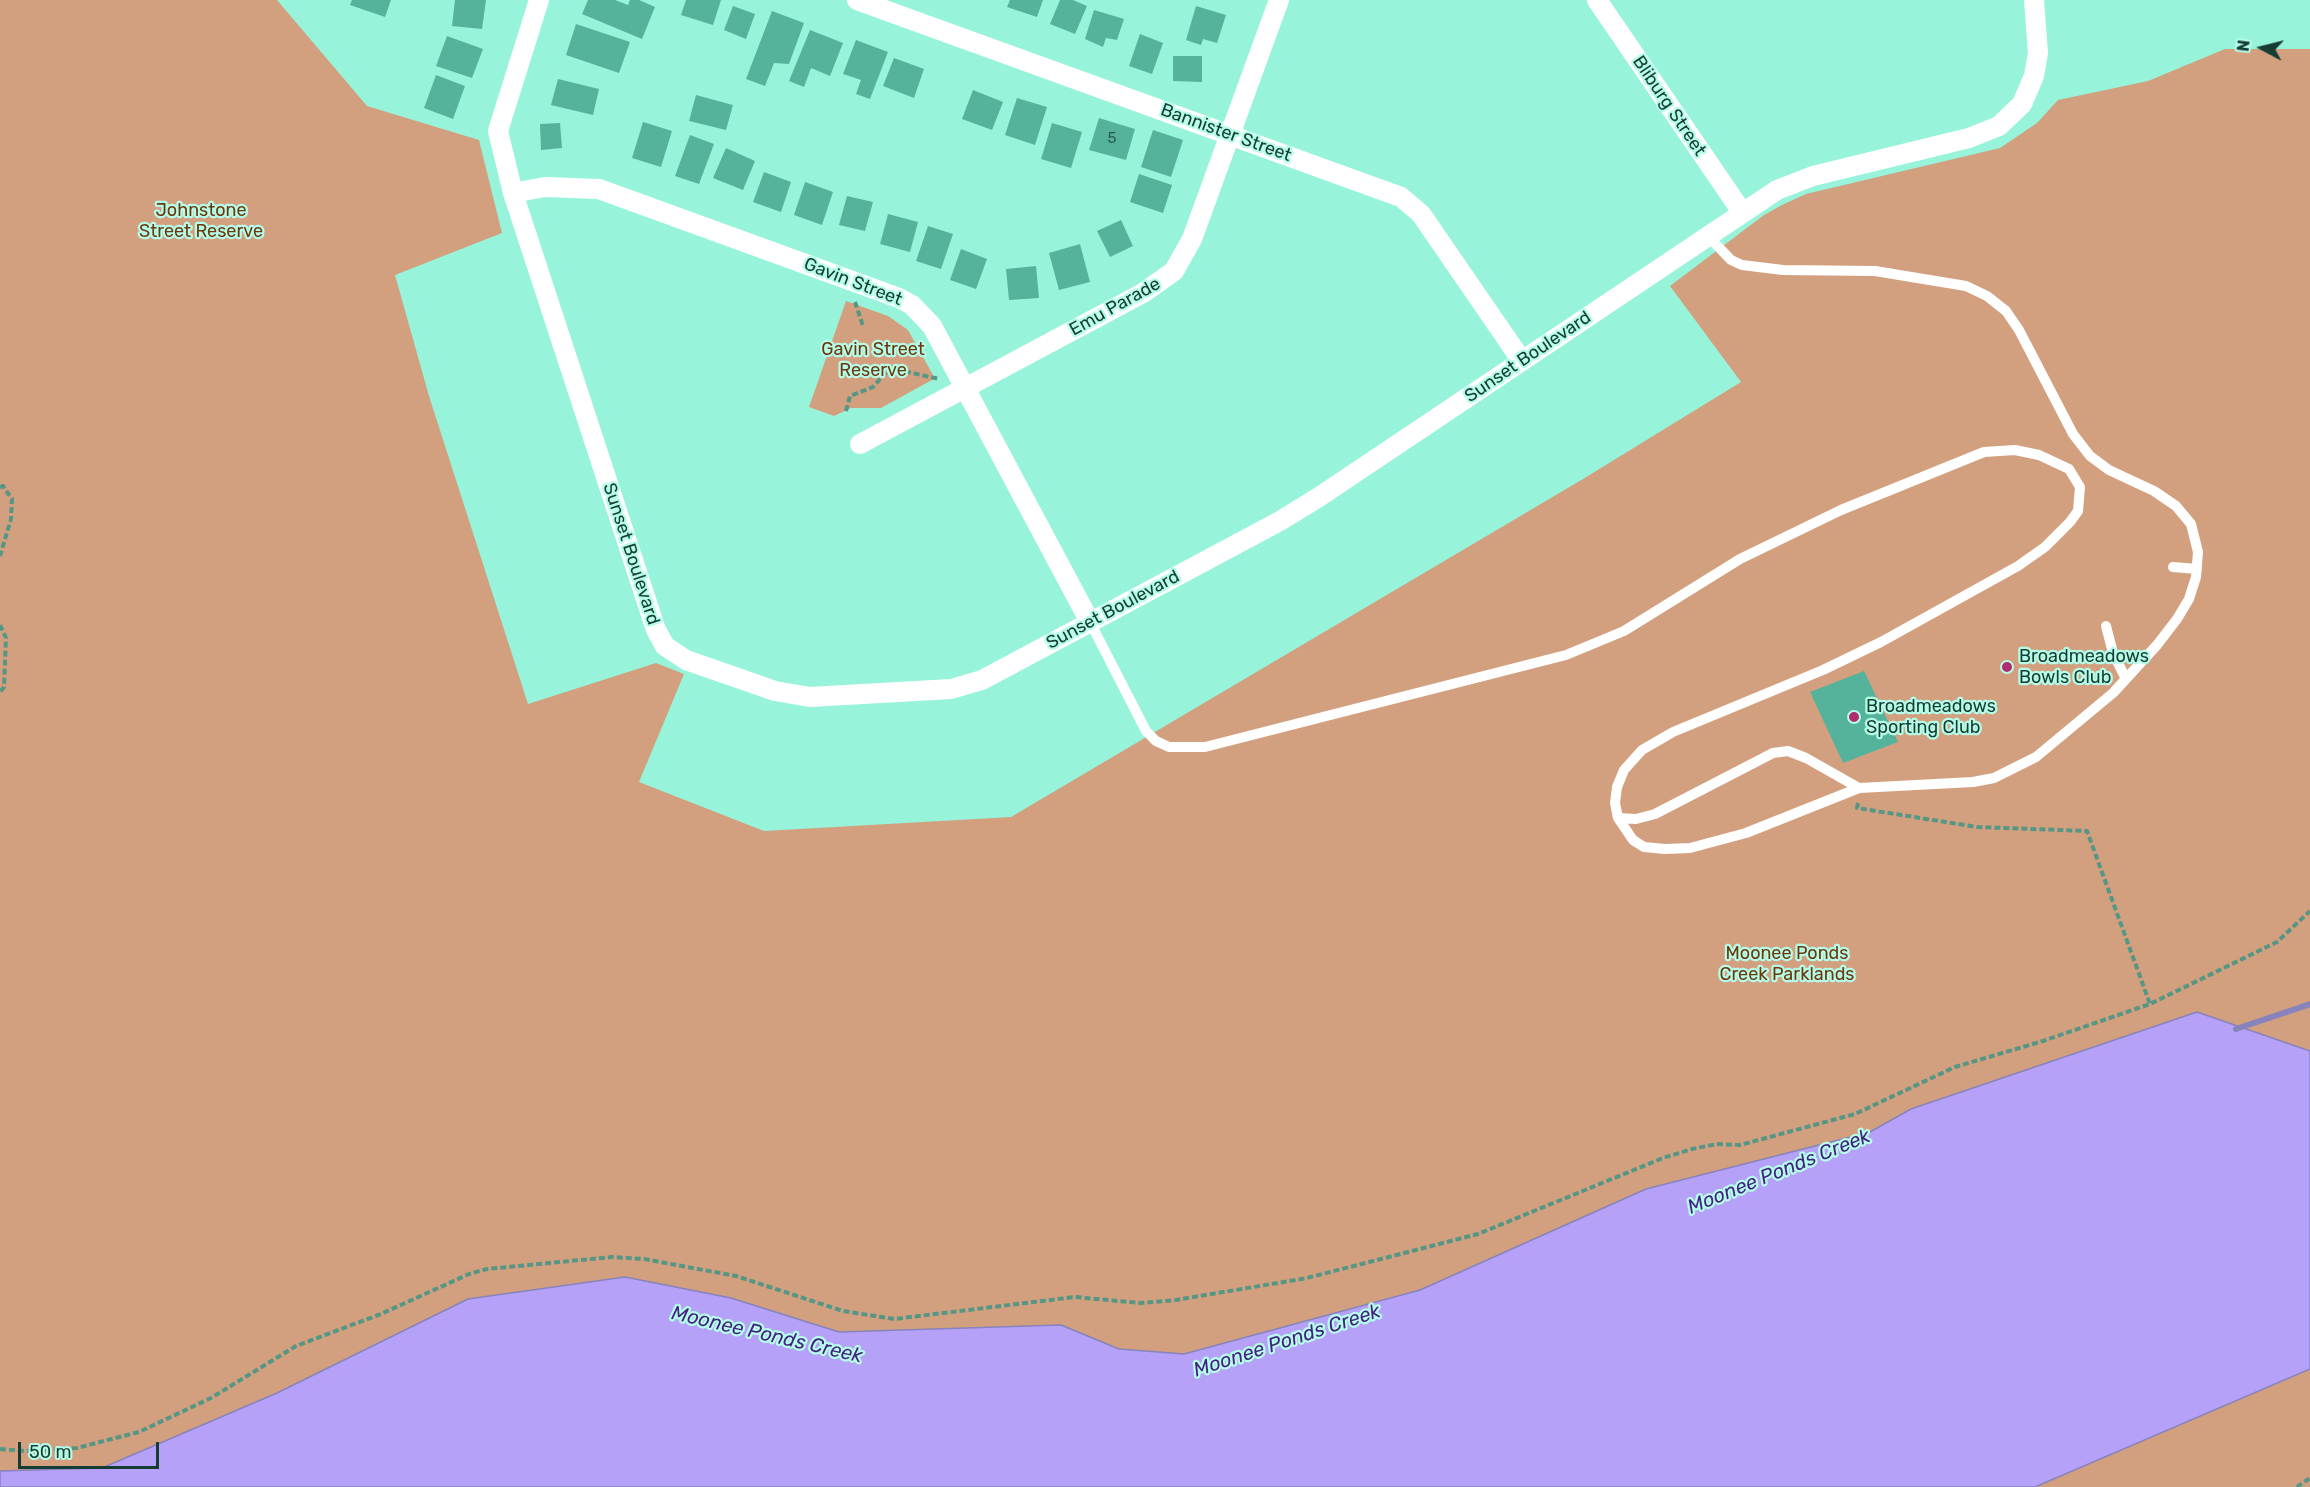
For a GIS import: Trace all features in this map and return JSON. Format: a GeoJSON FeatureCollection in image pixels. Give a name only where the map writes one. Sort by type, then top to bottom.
{"type":"FeatureCollection","features":[{"type":"Feature","properties":{"kind":"street","name":"Sunset Boulevard"},"geometry":{"type":"LineString","coordinates":[[539,0],[498,131],[513,193],[656,630],[665,646],[674,654],[775,691],[799,697],[951,689],[982,680],[1300,509],[1777,190],[1795,182],[1969,138],[1999,126],[2011,117],[2030,92],[2038,44],[2034,0]]}},
{"type":"Feature","properties":{"kind":"street","name":"Bannister Street"},"geometry":{"type":"LineString","coordinates":[[857,0],[1391,193],[1410,203],[1421,214],[1522,361]]}},
{"type":"Feature","properties":{"kind":"street","name":"Emu Parade"},"geometry":{"type":"LineString","coordinates":[[860,444],[1143,293],[1174,271],[1192,239],[1279,0]]}},
{"type":"Feature","properties":{"kind":"street","name":"Bliburg Street"},"geometry":{"type":"LineString","coordinates":[[1597,0],[1742,212]]}},
{"type":"Feature","properties":{"kind":"street","name":"Gavin Street"},"geometry":{"type":"LineString","coordinates":[[513,193],[554,187],[599,189],[899,298],[912,305],[932,326],[1090,622]]}},
{"type":"Feature","properties":{"kind":"lane"},"geometry":{"type":"LineString","coordinates":[[1090,622],[1146,731],[1156,741],[1170,747],[1205,747],[1566,655],[1623,631],[1740,559],[1841,510],[1984,452],[2015,450],[2039,455],[2069,469],[2080,487],[2078,511],[2045,547],[2018,567],[1881,642],[1823,670],[1673,732],[1642,750],[1624,770],[1617,787],[1615,803],[1618,818],[1633,840],[1644,847],[1690,848],[1746,833],[1855,790],[1973,782],[1994,778],[2036,757],[2062,737],[2126,679],[2177,619],[2189,599],[2197,569],[2197,539],[2185,514],[2154,491],[2109,470],[2090,456],[2073,434],[2013,321],[2006,311],[1987,296],[1966,286],[1887,273],[1783,270],[1742,265],[1731,260],[1707,235]]}},
{"type":"Feature","properties":{"kind":"lane"},"geometry":{"type":"LineString","coordinates":[[2173,567],[2197,569]]}},
{"type":"Feature","properties":{"kind":"lane"},"geometry":{"type":"LineString","coordinates":[[2106,626],[2113,653],[2126,679]]}},
{"type":"Feature","properties":{"kind":"lane"},"geometry":{"type":"LineString","coordinates":[[1618,818],[1636,819],[1655,814],[1773,753],[1788,751],[1806,758],[1855,790]]}},
{"type":"Feature","properties":{"kind":"path"},"geometry":{"type":"LineString","coordinates":[[855,301],[862,326]]}},
{"type":"Feature","properties":{"kind":"path"},"geometry":{"type":"LineString","coordinates":[[846,411],[847,399],[852,394],[873,387],[890,368],[939,379]]}},
{"type":"Feature","properties":{"kind":"path"},"geometry":{"type":"LineString","coordinates":[[0,487],[3,486],[12,499],[11,519],[0,556]]}},
{"type":"Feature","properties":{"kind":"path"},"geometry":{"type":"LineString","coordinates":[[0,625],[6,638],[4,687],[0,692]]}},
{"type":"Feature","properties":{"kind":"path"},"geometry":{"type":"LineString","coordinates":[[1855,790],[1858,798],[1857,807],[1977,827],[2086,831],[2150,1004]]}},
{"type":"Feature","properties":{"kind":"path"},"geometry":{"type":"LineString","coordinates":[[0,1449],[24,1451],[77,1448],[139,1432],[211,1398],[296,1346],[381,1314],[469,1274],[487,1269],[612,1257],[644,1259],[736,1276],[843,1311],[894,1319],[1076,1297],[1140,1303],[1176,1300],[1307,1278],[1478,1234],[1663,1158],[1692,1149],[1717,1144],[1740,1145],[1854,1114],[1955,1067],[2043,1041],[2150,1004],[2222,972],[2277,942],[2310,910]]}},
{"type":"Feature","properties":{"kind":"path"},"geometry":{"type":"LineString","coordinates":[[2296,1487],[2310,1478]]}},
{"type":"Feature","properties":{"kind":"green space","name":"Moonee Ponds Creek Parklands"},"geometry":{"type":"Polygon","coordinates":[[[0,0],[277,0],[367,106],[479,140],[502,233],[395,275],[429,396],[528,704],[656,663],[684,674],[639,782],[764,831],[1011,817],[1583,479],[1741,382],[1670,286],[1764,215],[1782,205],[1806,194],[2000,148],[2037,123],[2058,100],[2148,81],[2225,49],[2310,49],[2310,1487],[0,1487],[0,0]]]}},
{"type":"Feature","properties":{"kind":"green space","name":"Gavin Street Reserve"},"geometry":{"type":"Polygon","coordinates":[[[846,301],[888,316],[908,330],[933,375],[932,380],[881,408],[851,408],[834,416],[809,407],[846,301]]]}},
{"type":"Feature","properties":{"kind":"water"},"geometry":{"type":"Polygon","coordinates":[[[2197,1012],[2310,1051],[2310,1369],[2035,1487],[0,1487],[0,1471],[102,1468],[277,1393],[468,1299],[625,1277],[731,1298],[839,1332],[1061,1325],[1119,1349],[1184,1354],[1420,1290],[1646,1189],[1870,1132],[1911,1109],[2197,1012]]]}},
{"type":"Feature","properties":{"kind":"building"},"geometry":{"type":"Polygon","coordinates":[[[352,0],[391,0],[385,17],[350,5],[352,0]]]}},
{"type":"Feature","properties":{"kind":"building"},"geometry":{"type":"Polygon","coordinates":[[[455,0],[486,0],[482,29],[452,26],[455,0]]]}},
{"type":"Feature","properties":{"kind":"building"},"geometry":{"type":"Polygon","coordinates":[[[588,0],[615,0],[628,5],[630,0],[639,0],[655,7],[642,39],[582,14],[588,0]]]}},
{"type":"Feature","properties":{"kind":"building"},"geometry":{"type":"Polygon","coordinates":[[[686,0],[721,0],[713,25],[681,15],[686,0]]]}},
{"type":"Feature","properties":{"kind":"building"},"geometry":{"type":"Polygon","coordinates":[[[1010,0],[1043,0],[1037,17],[1007,7],[1010,0]]]}},
{"type":"Feature","properties":{"kind":"building"},"geometry":{"type":"Polygon","coordinates":[[[1060,0],[1073,0],[1087,6],[1075,34],[1050,24],[1060,0]]]}},
{"type":"Feature","properties":{"kind":"building"},"geometry":{"type":"Polygon","coordinates":[[[733,6],[755,14],[746,39],[724,30],[733,6]]]}},
{"type":"Feature","properties":{"kind":"building"},"geometry":{"type":"Polygon","coordinates":[[[1196,6],[1226,15],[1217,43],[1203,39],[1201,45],[1186,40],[1196,6]]]}},
{"type":"Feature","properties":{"kind":"building"},"geometry":{"type":"Polygon","coordinates":[[[1094,10],[1124,19],[1117,40],[1106,38],[1103,47],[1085,39],[1094,10]]]}},
{"type":"Feature","properties":{"kind":"building"},"geometry":{"type":"Polygon","coordinates":[[[772,11],[804,23],[789,64],[774,63],[765,86],[746,79],[772,11]]]}},
{"type":"Feature","properties":{"kind":"building"},"geometry":{"type":"Polygon","coordinates":[[[576,24],[630,42],[619,73],[566,55],[576,24]]]}},
{"type":"Feature","properties":{"kind":"building"},"geometry":{"type":"Polygon","coordinates":[[[810,30],[843,43],[830,76],[811,68],[804,87],[789,81],[810,30]]]}},
{"type":"Feature","properties":{"kind":"building"},"geometry":{"type":"Polygon","coordinates":[[[1140,34],[1163,43],[1152,74],[1129,66],[1140,34]]]}},
{"type":"Feature","properties":{"kind":"building"},"geometry":{"type":"Polygon","coordinates":[[[447,36],[483,49],[472,78],[436,66],[447,36]]]}},
{"type":"Feature","properties":{"kind":"building"},"geometry":{"type":"Polygon","coordinates":[[[856,40],[888,52],[870,99],[856,94],[861,80],[843,74],[856,40]]]}},
{"type":"Feature","properties":{"kind":"building"},"geometry":{"type":"Polygon","coordinates":[[[1173,56],[1202,56],[1202,82],[1173,81],[1173,56]]]}},
{"type":"Feature","properties":{"kind":"building"},"geometry":{"type":"Polygon","coordinates":[[[894,58],[924,69],[914,98],[883,86],[894,58]]]}},
{"type":"Feature","properties":{"kind":"building"},"geometry":{"type":"Polygon","coordinates":[[[436,75],[465,86],[453,119],[424,108],[436,75]]]}},
{"type":"Feature","properties":{"kind":"building"},"geometry":{"type":"Polygon","coordinates":[[[558,79],[599,89],[593,115],[551,105],[558,79]]]}},
{"type":"Feature","properties":{"kind":"building"},"geometry":{"type":"Polygon","coordinates":[[[973,90],[1003,102],[992,130],[962,119],[973,90]]]}},
{"type":"Feature","properties":{"kind":"building"},"geometry":{"type":"Polygon","coordinates":[[[696,95],[733,105],[726,130],[689,121],[696,95]]]}},
{"type":"Feature","properties":{"kind":"building"},"geometry":{"type":"Polygon","coordinates":[[[1017,98],[1047,107],[1035,145],[1005,135],[1017,98]]]}},
{"type":"Feature","properties":{"kind":"building"},"geometry":{"type":"Polygon","coordinates":[[[1099,118],[1135,129],[1126,160],[1089,150],[1099,118]]]}},
{"type":"Feature","properties":{"kind":"building"},"geometry":{"type":"Polygon","coordinates":[[[643,122],[672,131],[661,167],[632,158],[643,122]]]}},
{"type":"Feature","properties":{"kind":"building"},"geometry":{"type":"Polygon","coordinates":[[[560,123],[562,148],[541,150],[540,124],[560,123]]]}},
{"type":"Feature","properties":{"kind":"building"},"geometry":{"type":"Polygon","coordinates":[[[1052,123],[1082,132],[1071,168],[1041,159],[1052,123]]]}},
{"type":"Feature","properties":{"kind":"building"},"geometry":{"type":"Polygon","coordinates":[[[1153,130],[1183,140],[1171,177],[1141,167],[1153,130]]]}},
{"type":"Feature","properties":{"kind":"building"},"geometry":{"type":"Polygon","coordinates":[[[690,135],[714,144],[699,184],[675,176],[690,135]]]}},
{"type":"Feature","properties":{"kind":"building"},"geometry":{"type":"Polygon","coordinates":[[[726,148],[755,161],[743,190],[713,178],[726,148]]]}},
{"type":"Feature","properties":{"kind":"building"},"geometry":{"type":"Polygon","coordinates":[[[764,172],[791,182],[781,212],[753,202],[764,172]]]}},
{"type":"Feature","properties":{"kind":"building"},"geometry":{"type":"Polygon","coordinates":[[[1139,174],[1172,185],[1163,213],[1130,202],[1139,174]]]}},
{"type":"Feature","properties":{"kind":"building"},"geometry":{"type":"Polygon","coordinates":[[[805,182],[833,192],[822,225],[794,215],[805,182]]]}},
{"type":"Feature","properties":{"kind":"building"},"geometry":{"type":"Polygon","coordinates":[[[847,196],[873,202],[865,231],[839,225],[847,196]]]}},
{"type":"Feature","properties":{"kind":"building"},"geometry":{"type":"Polygon","coordinates":[[[888,214],[918,222],[910,252],[880,244],[888,214]]]}},
{"type":"Feature","properties":{"kind":"building"},"geometry":{"type":"Polygon","coordinates":[[[1121,220],[1133,246],[1110,257],[1097,231],[1121,220]]]}},
{"type":"Feature","properties":{"kind":"building"},"geometry":{"type":"Polygon","coordinates":[[[928,226],[953,234],[941,269],[916,261],[928,226]]]}},
{"type":"Feature","properties":{"kind":"building"},"geometry":{"type":"Polygon","coordinates":[[[1080,244],[1090,282],[1059,290],[1049,253],[1080,244]]]}},
{"type":"Feature","properties":{"kind":"building"},"geometry":{"type":"Polygon","coordinates":[[[961,249],[987,259],[976,289],[950,280],[961,249]]]}},
{"type":"Feature","properties":{"kind":"building"},"geometry":{"type":"Polygon","coordinates":[[[1036,266],[1039,298],[1009,300],[1006,269],[1036,266]]]}},
{"type":"Feature","properties":{"kind":"building","name":"Broadmeadows Sporting Club"},"geometry":{"type":"Polygon","coordinates":[[[1864,671],[1898,742],[1843,763],[1810,692],[1864,671]]]}},
{"type":"Feature","properties":{"kind":"waterway","name":"Moonee Ponds Creek"},"geometry":{"type":"LineString","coordinates":[[2236,1029],[2310,1004]]}},
{"type":"Feature","properties":{"kind":"place","name":"Broadmeadows Bowls Club"},"geometry":{"type":"Point","coordinates":[2007,667]}},
{"type":"Feature","properties":{"kind":"place","name":"Broadmeadows Sporting Club"},"geometry":{"type":"Point","coordinates":[1854,717]}},
{"type":"Feature","properties":{"kind":"park label","name":"Johnstone Street Reserve"},"geometry":{"type":"Point","coordinates":[201,221]}}]}
